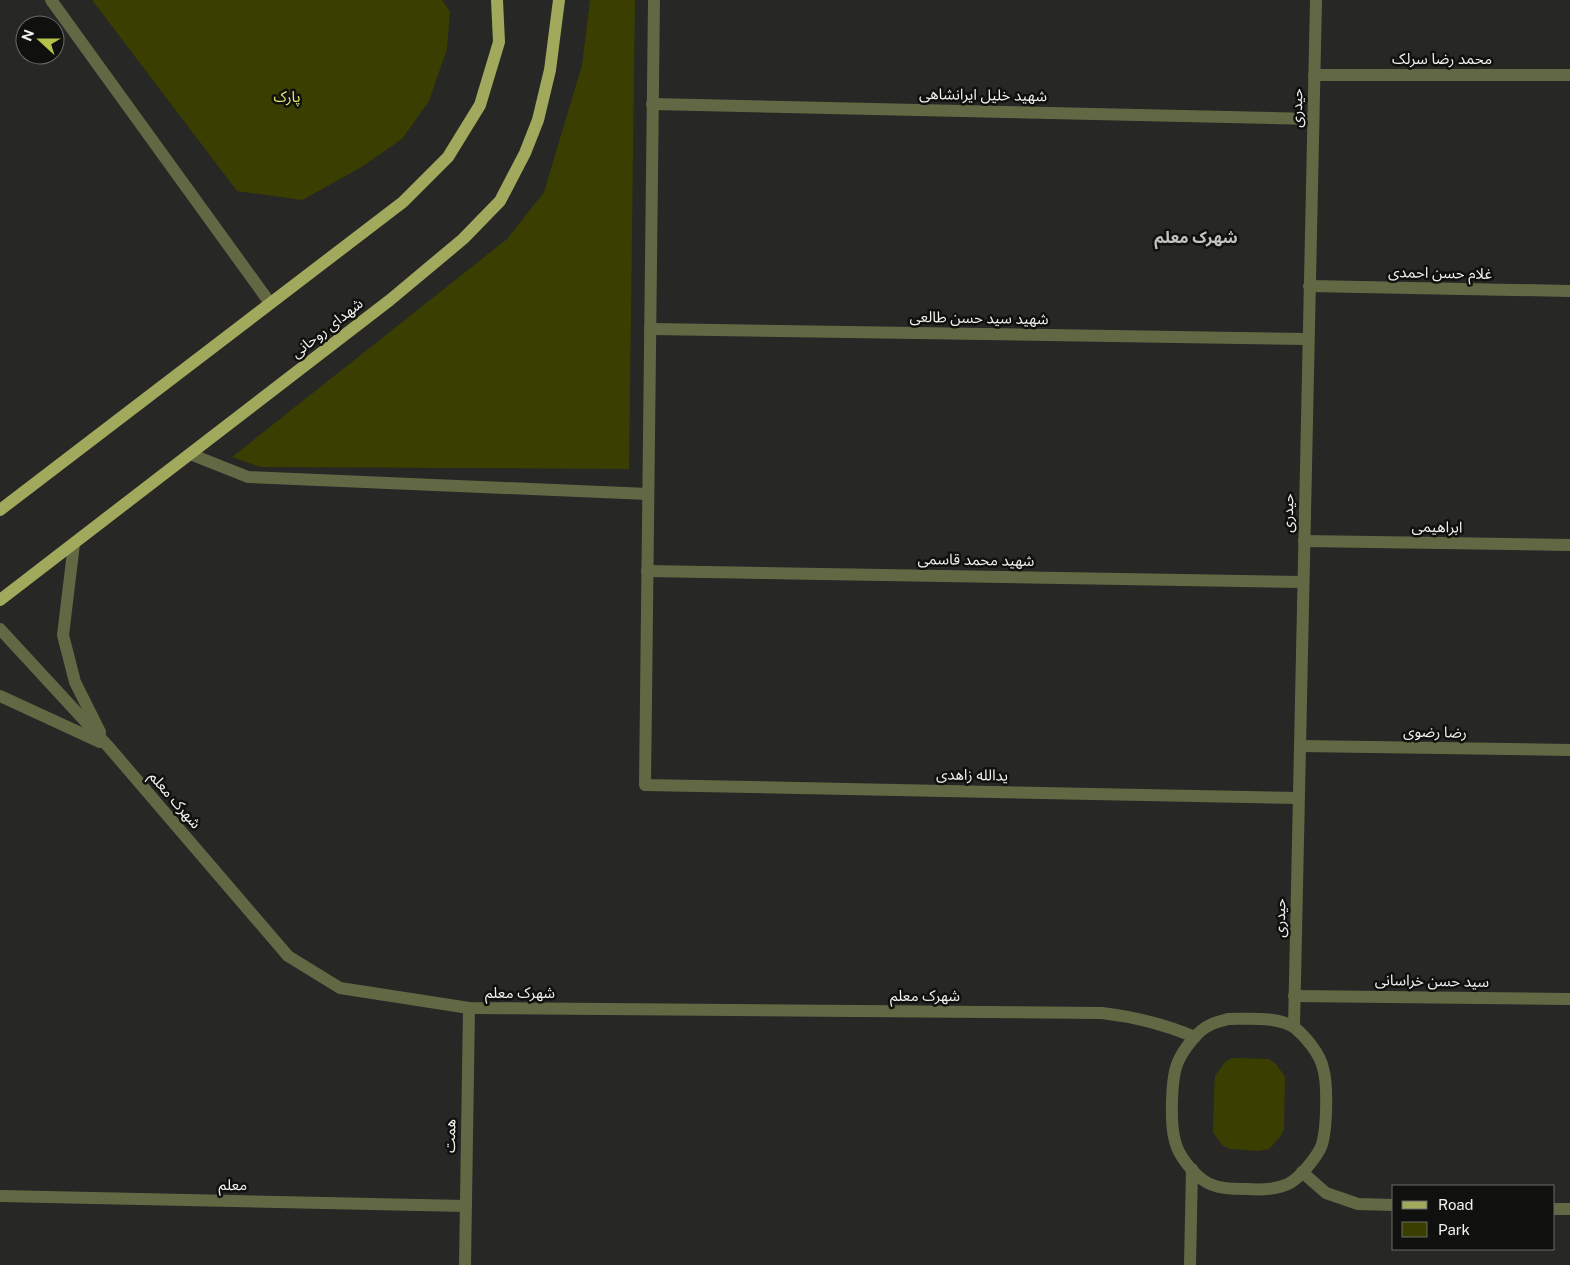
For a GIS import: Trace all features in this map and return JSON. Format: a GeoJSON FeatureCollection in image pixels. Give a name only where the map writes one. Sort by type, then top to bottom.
{"type":"FeatureCollection","features":[{"type":"Feature","properties":{"kind":"main road"},"geometry":{"type":"LineString","coordinates":[[0,510],[404,202],[448,157],[480,105],[500,42],[497,0]]}},
{"type":"Feature","properties":{"kind":"main road","name":"شهدای روحانی"},"geometry":{"type":"LineString","coordinates":[[0,600],[390,300],[463,239],[500,201],[525,153],[538,120],[550,70],[559,0]]}},
{"type":"Feature","properties":{"kind":"street"},"geometry":{"type":"LineString","coordinates":[[51,0],[270,303]]}},
{"type":"Feature","properties":{"kind":"street"},"geometry":{"type":"LineString","coordinates":[[647,571],[654,0]]}},
{"type":"Feature","properties":{"kind":"street","name":"حیدری"},"geometry":{"type":"LineString","coordinates":[[1294,1027],[1316,0]]}},
{"type":"Feature","properties":{"kind":"street","name":"محمد رضا سرلک"},"geometry":{"type":"LineString","coordinates":[[1314,75],[1570,75]]}},
{"type":"Feature","properties":{"kind":"street","name":"شهید خلیل ایرانشاهی"},"geometry":{"type":"LineString","coordinates":[[652,104],[1313,119]]}},
{"type":"Feature","properties":{"kind":"street","name":"غلام حسن احمدی"},"geometry":{"type":"LineString","coordinates":[[1309,286],[1570,291]]}},
{"type":"Feature","properties":{"kind":"street","name":"شهید سید حسن طالعی"},"geometry":{"type":"LineString","coordinates":[[650,329],[1308,340]]}},
{"type":"Feature","properties":{"kind":"street"},"geometry":{"type":"LineString","coordinates":[[190,454],[248,477],[648,494]]}},
{"type":"Feature","properties":{"kind":"street","name":"ابراهیمی"},"geometry":{"type":"LineString","coordinates":[[1304,541],[1570,545]]}},
{"type":"Feature","properties":{"kind":"street"},"geometry":{"type":"LineString","coordinates":[[74,544],[64,635],[75,682],[107,745]]}},
{"type":"Feature","properties":{"kind":"street","name":"شهید محمد قاسمی"},"geometry":{"type":"LineString","coordinates":[[647,571],[1303,582]]}},
{"type":"Feature","properties":{"kind":"street","name":"یدالله زاهدی"},"geometry":{"type":"LineString","coordinates":[[647,571],[645,785],[1298,798]]}},
{"type":"Feature","properties":{"kind":"street","name":"شهرک معلم"},"geometry":{"type":"LineString","coordinates":[[0,629],[107,745],[288,956],[340,988],[469,1008],[1102,1013],[1135,1017],[1159,1023],[1195,1037]]}},
{"type":"Feature","properties":{"kind":"street"},"geometry":{"type":"LineString","coordinates":[[0,696],[107,745]]}},
{"type":"Feature","properties":{"kind":"street","name":"رضا رضوی"},"geometry":{"type":"LineString","coordinates":[[1300,746],[1570,750]]}},
{"type":"Feature","properties":{"kind":"street","name":"سید حسن خراسانی"},"geometry":{"type":"LineString","coordinates":[[1294,996],[1570,999]]}},
{"type":"Feature","properties":{"kind":"street","name":"همت"},"geometry":{"type":"LineString","coordinates":[[464,1265],[469,1008]]}},
{"type":"Feature","properties":{"kind":"street"},"geometry":{"type":"LineString","coordinates":[[1228,1019],[1275,1021],[1294,1027],[1316,1053],[1323,1066],[1326,1081],[1325,1118],[1321,1146],[1302,1172],[1289,1184],[1270,1189],[1237,1189],[1223,1188],[1204,1182],[1182,1156],[1175,1142],[1172,1114],[1174,1077],[1177,1062],[1195,1037],[1209,1025],[1228,1019]]}},
{"type":"Feature","properties":{"kind":"street"},"geometry":{"type":"LineString","coordinates":[[1190,1265],[1192,1169]]}},
{"type":"Feature","properties":{"kind":"street"},"geometry":{"type":"LineString","coordinates":[[1302,1172],[1326,1193],[1358,1204],[1392,1205]]}},
{"type":"Feature","properties":{"kind":"street","name":"معلم"},"geometry":{"type":"LineString","coordinates":[[0,1196],[466,1206]]}},
{"type":"Feature","properties":{"kind":"street"},"geometry":{"type":"LineString","coordinates":[[1555,1209],[1570,1209]]}},
{"type":"Feature","properties":{"kind":"green space","name":"پارک"},"geometry":{"type":"Polygon","coordinates":[[[92,0],[442,0],[450,12],[447,49],[429,101],[402,139],[360,168],[302,200],[237,191],[92,0]]]}},
{"type":"Feature","properties":{"kind":"green space"},"geometry":{"type":"Polygon","coordinates":[[[590,0],[635,0],[629,469],[260,467],[232,457],[507,239],[544,192],[582,65],[590,0]]]}},
{"type":"Feature","properties":{"kind":"green space"},"geometry":{"type":"Polygon","coordinates":[[[1232,1058],[1269,1059],[1276,1064],[1285,1077],[1284,1129],[1280,1137],[1269,1149],[1258,1151],[1230,1149],[1222,1145],[1213,1132],[1215,1076],[1225,1062],[1232,1058]]]}},
{"type":"Feature","properties":{"kind":"district","name":"شهرک معلم"},"geometry":{"type":"Point","coordinates":[1196,237]}}]}
